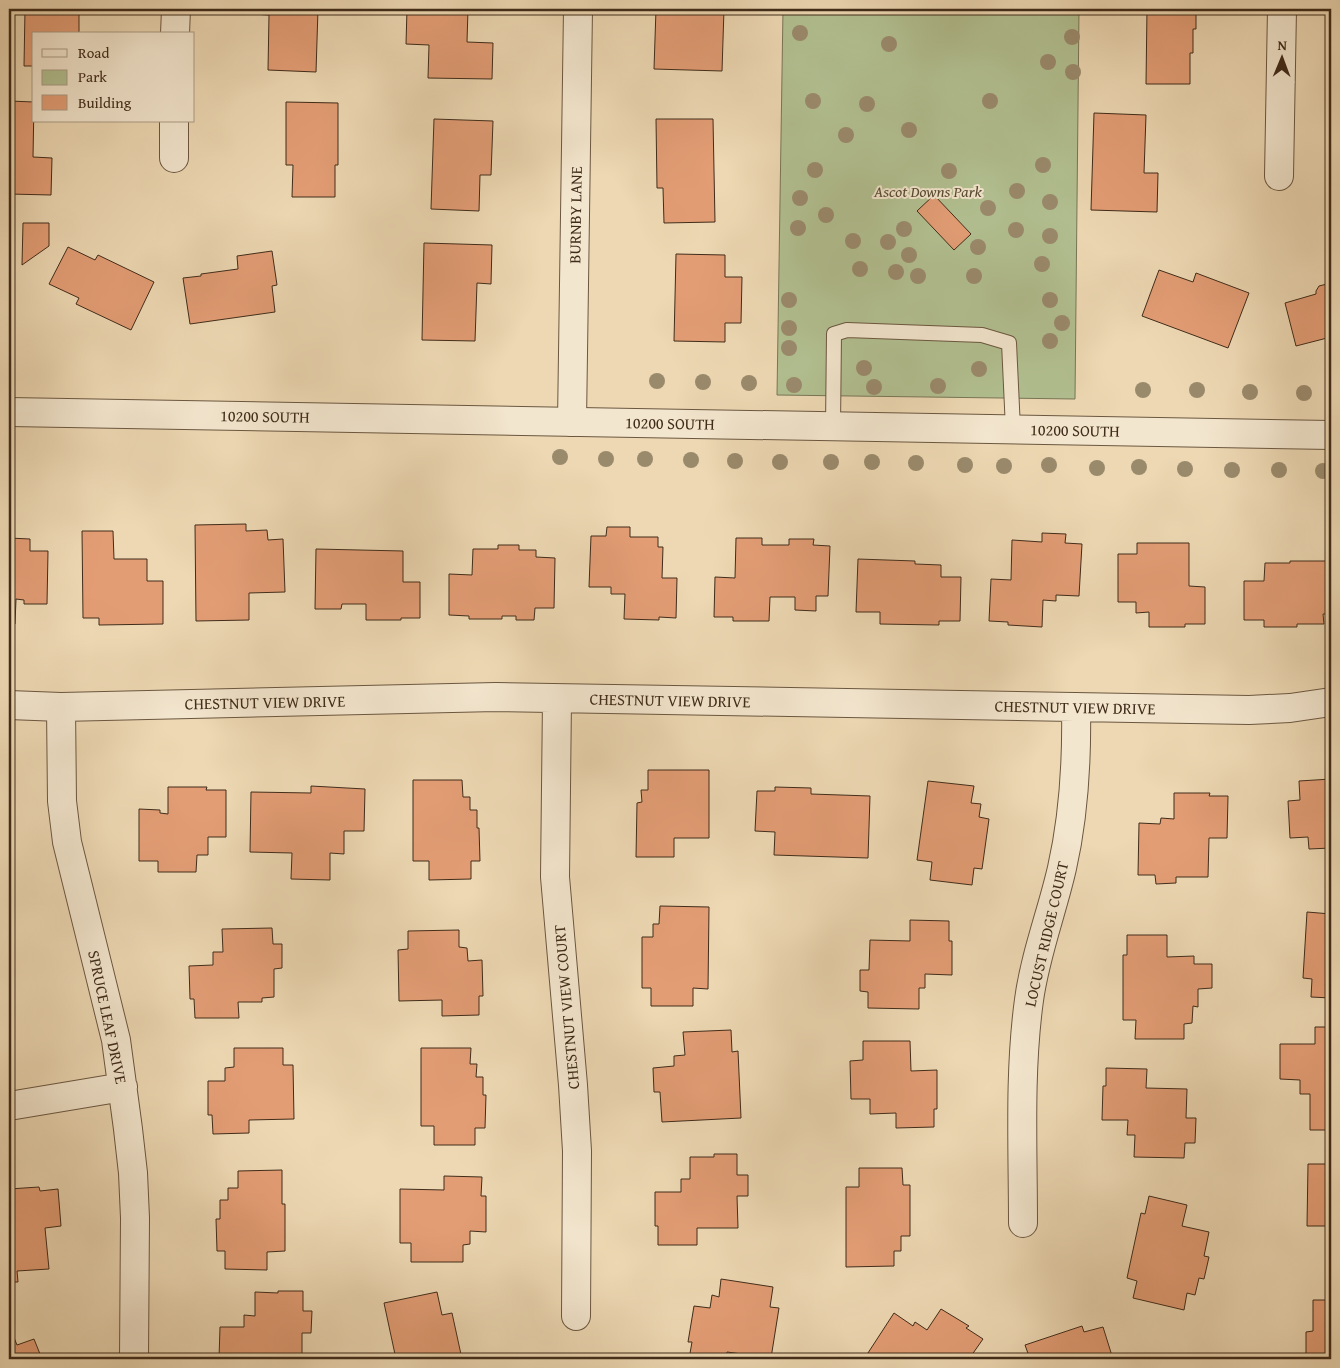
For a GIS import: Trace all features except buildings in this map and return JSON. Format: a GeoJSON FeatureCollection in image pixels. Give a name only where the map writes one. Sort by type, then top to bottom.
{"type":"FeatureCollection","features":[{"type":"Feature","properties":{"kind":"street"},"geometry":{"type":"LineString","coordinates":[[175,32],[176,9]]}},
{"type":"Feature","properties":{"kind":"street","name":"BURNBY LANE"},"geometry":{"type":"LineString","coordinates":[[572,422],[578,9]]}},
{"type":"Feature","properties":{"kind":"street"},"geometry":{"type":"LineString","coordinates":[[1279,176],[1282,9]]}},
{"type":"Feature","properties":{"kind":"street"},"geometry":{"type":"LineString","coordinates":[[174,122],[174,158]]}},
{"type":"Feature","properties":{"kind":"street","name":"10200 SOUTH"},"geometry":{"type":"LineString","coordinates":[[9,412],[1331,435]]}},
{"type":"Feature","properties":{"kind":"street","name":"CHESTNUT VIEW DRIVE"},"geometry":{"type":"LineString","coordinates":[[9,705],[61,707],[496,697],[1249,710],[1290,708],[1331,702]]}},
{"type":"Feature","properties":{"kind":"street","name":"CHESTNUT VIEW COURT"},"geometry":{"type":"LineString","coordinates":[[557,699],[555,877],[577,1151],[576,1316]]}},
{"type":"Feature","properties":{"kind":"street","name":"SPRUCE LEAF DRIVE"},"geometry":{"type":"LineString","coordinates":[[61,707],[62,801],[67,842],[116,1040],[133,1173],[135,1218],[134,1359]]}},
{"type":"Feature","properties":{"kind":"street","name":"LOCUST RIDGE COURT"},"geometry":{"type":"LineString","coordinates":[[1022,1222],[1026,1031],[1029,998],[1069,835],[1076,745],[1076,707]]}},
{"type":"Feature","properties":{"kind":"street"},"geometry":{"type":"LineString","coordinates":[[9,1106],[123,1087]]}},
{"type":"Feature","properties":{"kind":"lane"},"geometry":{"type":"LineString","coordinates":[[832,426],[834,334],[847,330],[982,335],[1009,343],[1013,429]]}},
{"type":"Feature","properties":{"kind":"green space","name":"Ascot Downs Park"},"geometry":{"type":"Polygon","coordinates":[[[783,9],[1079,9],[1075,399],[777,395],[783,9]]]}}]}
